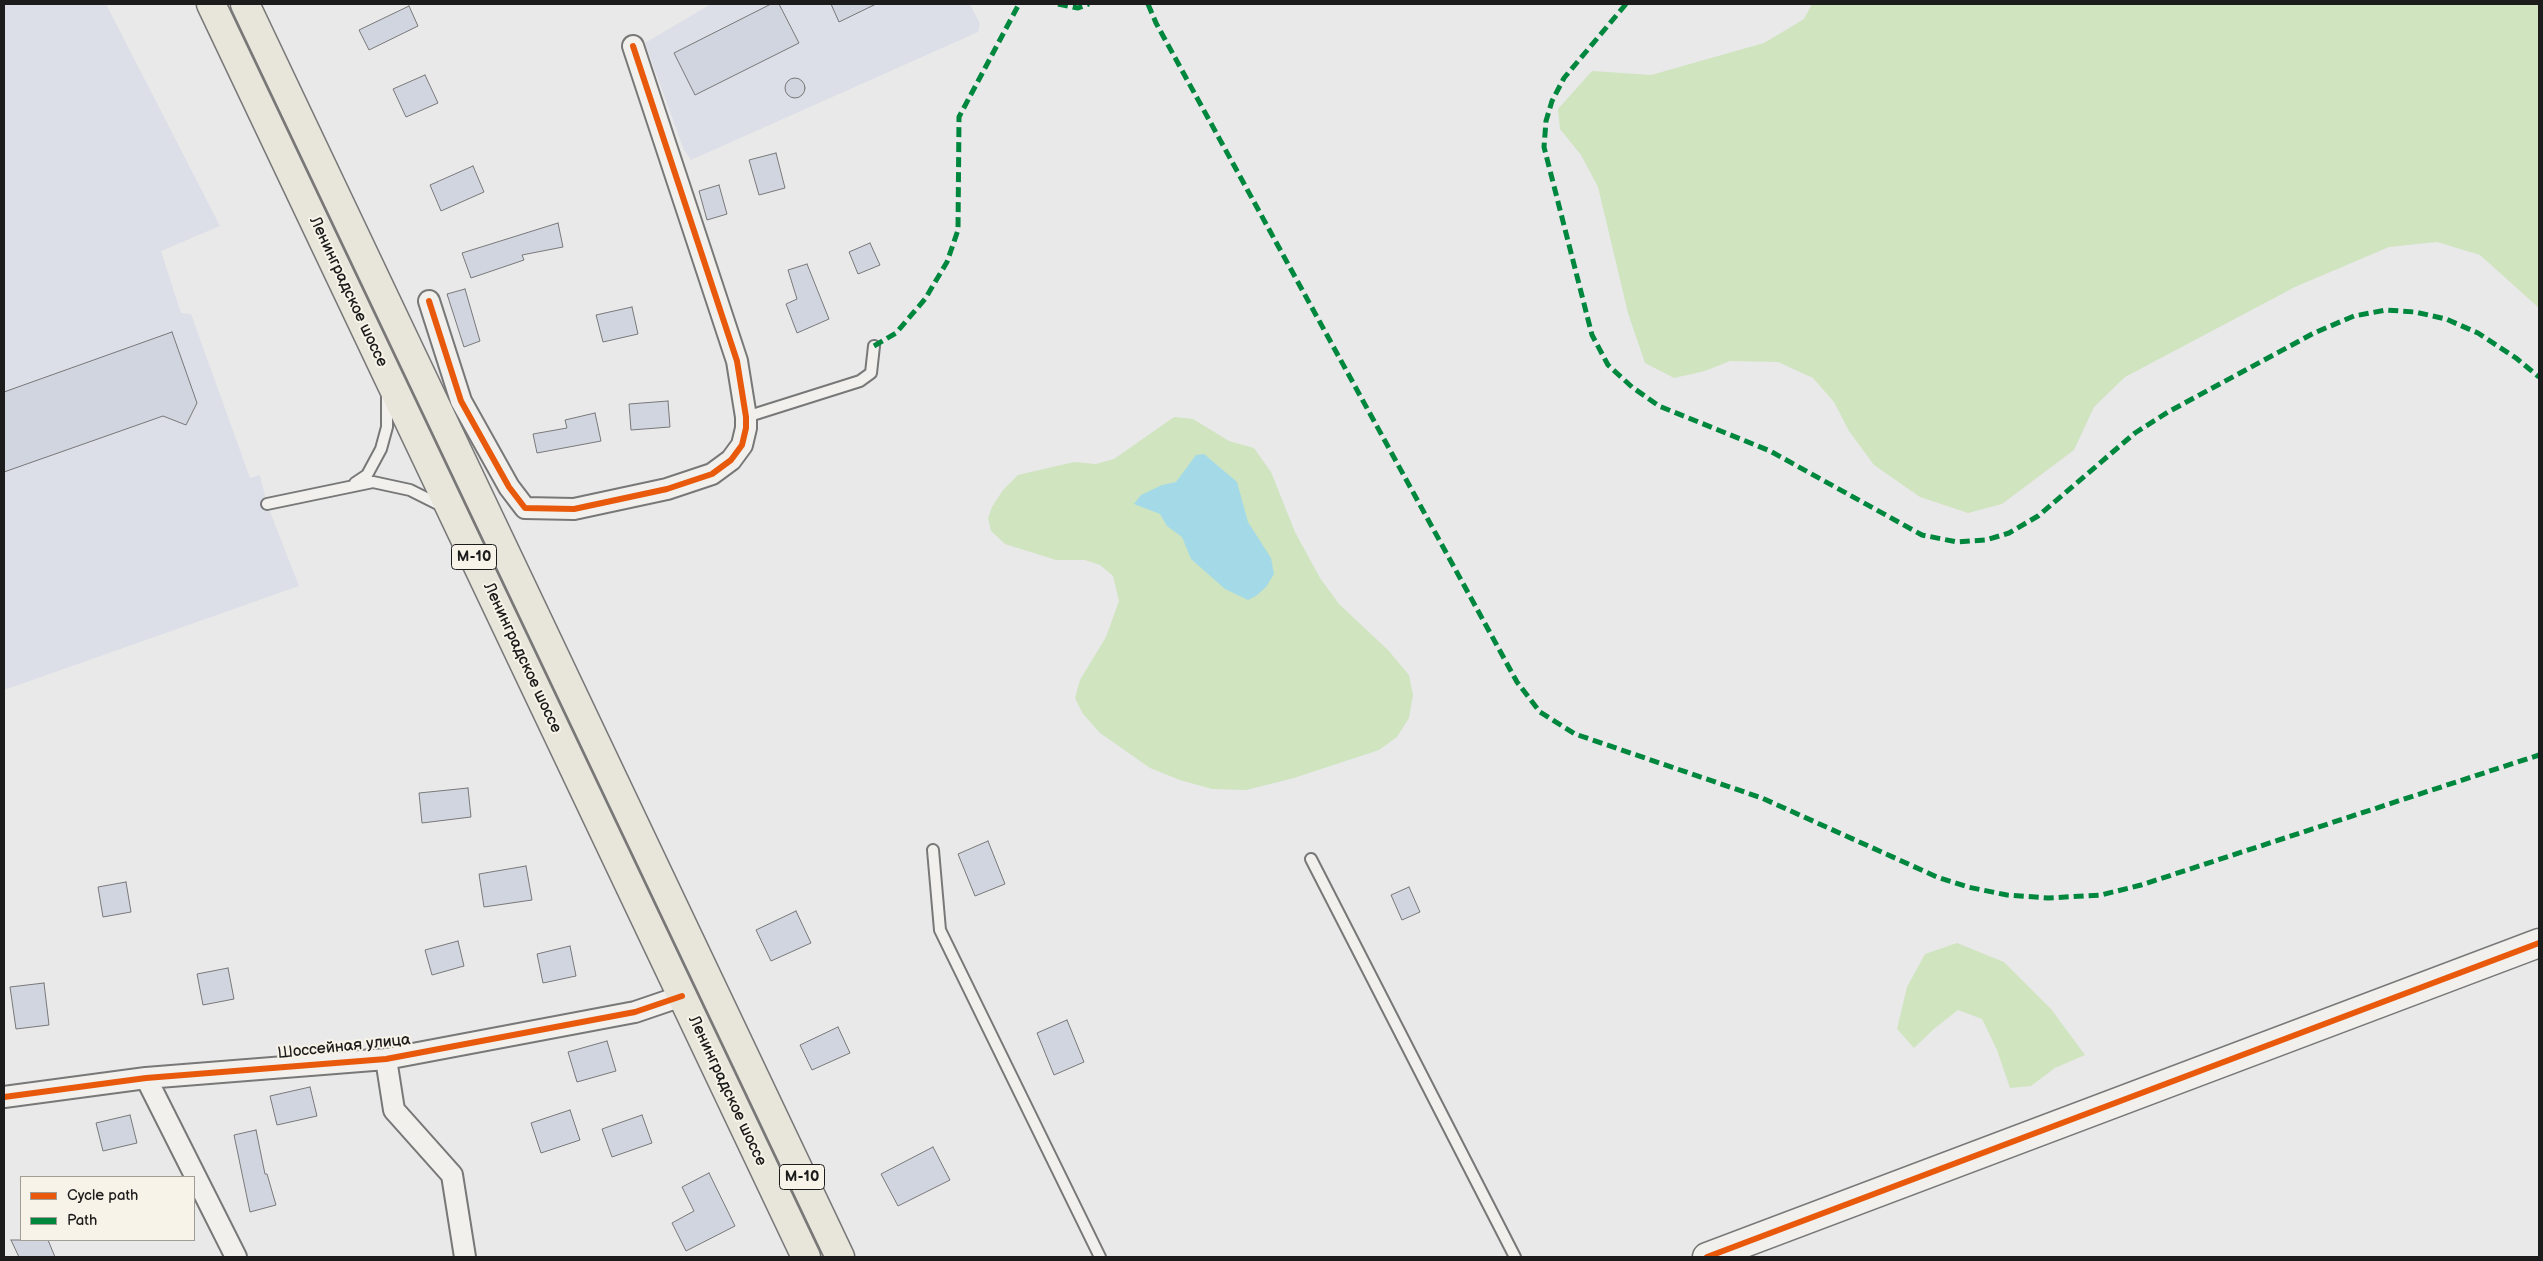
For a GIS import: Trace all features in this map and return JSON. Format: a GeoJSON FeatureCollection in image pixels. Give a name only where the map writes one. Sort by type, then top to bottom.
{"type":"FeatureCollection","features":[{"type":"Feature","properties":{"kind":"highway","name":"Ленинградское шоссе"},"geometry":{"type":"LineString","coordinates":[[211,4],[806,1257]]}},
{"type":"Feature","properties":{"kind":"highway","name":"Ленинградское шоссе"},"geometry":{"type":"LineString","coordinates":[[245,4],[450,406],[840,1257]]}},
{"type":"Feature","properties":{"kind":"street"},"geometry":{"type":"LineString","coordinates":[[429,301],[450,406],[525,508],[574,510],[667,490],[712,474],[731,460],[742,445],[746,417],[737,361],[633,46]]}},
{"type":"Feature","properties":{"kind":"street"},"geometry":{"type":"LineString","coordinates":[[1707,1257],[2539,943]]}},
{"type":"Feature","properties":{"kind":"street","name":"Шоссейная улица"},"geometry":{"type":"LineString","coordinates":[[4,1097],[146,1078],[386,1059],[635,1012],[682,996]]}},
{"type":"Feature","properties":{"kind":"street"},"geometry":{"type":"LineString","coordinates":[[386,1059],[394,1110],[452,1176],[465,1257]]}},
{"type":"Feature","properties":{"kind":"street"},"geometry":{"type":"LineString","coordinates":[[146,1078],[236,1257]]}},
{"type":"Feature","properties":{"kind":"lane"},"geometry":{"type":"LineString","coordinates":[[746,417],[860,381],[871,373],[874,346]]}},
{"type":"Feature","properties":{"kind":"lane"},"geometry":{"type":"LineString","coordinates":[[354,484],[367,475],[372,468],[385,436],[388,414],[385,370]]}},
{"type":"Feature","properties":{"kind":"lane"},"geometry":{"type":"LineString","coordinates":[[268,504],[354,484],[373,482],[398,486],[420,494],[453,514]]}},
{"type":"Feature","properties":{"kind":"lane"},"geometry":{"type":"LineString","coordinates":[[933,850],[940,930],[1100,1257]]}},
{"type":"Feature","properties":{"kind":"lane"},"geometry":{"type":"LineString","coordinates":[[1311,860],[1515,1257]]}},
{"type":"Feature","properties":{"kind":"shaded area"},"geometry":{"type":"Polygon","coordinates":[[[4,4],[106,4],[220,226],[161,251],[181,313],[191,314],[250,478],[260,475],[267,504],[299,586],[4,690],[4,4]]]}},
{"type":"Feature","properties":{"kind":"shaded area"},"geometry":{"type":"Polygon","coordinates":[[[711,4],[970,4],[980,24],[978,32],[691,160],[684,150],[645,43],[711,4]]]}},
{"type":"Feature","properties":{"kind":"green space"},"geometry":{"type":"Polygon","coordinates":[[[1812,4],[2539,4],[2539,308],[2480,255],[2437,242],[2389,247],[2295,287],[2125,377],[2094,407],[2074,450],[2002,504],[1968,513],[1920,497],[1874,465],[1849,431],[1834,402],[1813,378],[1778,362],[1730,361],[1705,371],[1674,378],[1645,363],[1628,313],[1598,187],[1581,155],[1560,129],[1558,109],[1592,71],[1651,75],[1764,43],[1804,19],[1812,4]]]}},
{"type":"Feature","properties":{"kind":"green space"},"geometry":{"type":"Polygon","coordinates":[[[1174,417],[1193,419],[1229,441],[1254,448],[1271,472],[1295,532],[1320,578],[1339,604],[1388,650],[1409,675],[1413,695],[1409,718],[1397,737],[1379,750],[1294,778],[1246,790],[1212,789],[1180,780],[1150,768],[1100,733],[1083,714],[1075,698],[1080,680],[1106,637],[1119,601],[1113,576],[1100,565],[1085,560],[1056,560],[1005,544],[991,531],[988,518],[992,507],[1003,490],[1018,475],[1074,462],[1096,464],[1114,459],[1174,417]]]}},
{"type":"Feature","properties":{"kind":"green space"},"geometry":{"type":"Polygon","coordinates":[[[1957,943],[2004,962],[2051,1009],[2085,1055],[2055,1068],[2031,1086],[2010,1088],[1997,1050],[1982,1019],[1958,1010],[1914,1048],[1897,1029],[1907,987],[1925,954],[1957,943]]]}},
{"type":"Feature","properties":{"kind":"water"},"geometry":{"type":"Polygon","coordinates":[[[1204,454],[1237,482],[1248,522],[1271,558],[1274,574],[1266,587],[1248,600],[1225,589],[1191,559],[1182,537],[1167,526],[1160,514],[1134,504],[1141,495],[1162,485],[1176,482],[1196,455],[1204,454]]]}},
{"type":"Feature","properties":{"kind":"building"},"geometry":{"type":"Polygon","coordinates":[[[771,4],[779,4],[799,43],[695,95],[674,53],[771,4]]]}},
{"type":"Feature","properties":{"kind":"building"},"geometry":{"type":"Polygon","coordinates":[[[831,4],[876,4],[839,22],[831,4]]]}},
{"type":"Feature","properties":{"kind":"building"},"geometry":{"type":"Polygon","coordinates":[[[409,6],[418,26],[369,50],[359,30],[409,6]]]}},
{"type":"Feature","properties":{"kind":"building"},"geometry":{"type":"Polygon","coordinates":[[[425,75],[438,103],[406,117],[393,89],[425,75]]]}},
{"type":"Feature","properties":{"kind":"building"},"geometry":{"type":"Polygon","coordinates":[[[795,78],[802,81],[805,88],[802,95],[795,98],[788,95],[785,88],[788,81],[795,78]]]}},
{"type":"Feature","properties":{"kind":"building"},"geometry":{"type":"Polygon","coordinates":[[[776,153],[785,188],[759,195],[749,160],[776,153]]]}},
{"type":"Feature","properties":{"kind":"building"},"geometry":{"type":"Polygon","coordinates":[[[473,166],[484,192],[441,211],[430,185],[473,166]]]}},
{"type":"Feature","properties":{"kind":"building"},"geometry":{"type":"Polygon","coordinates":[[[719,185],[727,214],[707,220],[699,191],[719,185]]]}},
{"type":"Feature","properties":{"kind":"building"},"geometry":{"type":"Polygon","coordinates":[[[558,223],[563,247],[522,255],[524,260],[471,278],[462,253],[558,223]]]}},
{"type":"Feature","properties":{"kind":"building"},"geometry":{"type":"Polygon","coordinates":[[[870,243],[880,265],[858,274],[849,252],[870,243]]]}},
{"type":"Feature","properties":{"kind":"building"},"geometry":{"type":"Polygon","coordinates":[[[807,264],[829,319],[797,333],[786,304],[797,299],[788,270],[807,264]]]}},
{"type":"Feature","properties":{"kind":"building"},"geometry":{"type":"Polygon","coordinates":[[[465,289],[480,341],[464,347],[447,294],[465,289]]]}},
{"type":"Feature","properties":{"kind":"building"},"geometry":{"type":"Polygon","coordinates":[[[632,307],[638,334],[603,342],[596,315],[632,307]]]}},
{"type":"Feature","properties":{"kind":"building"},"geometry":{"type":"Polygon","coordinates":[[[172,332],[197,403],[186,425],[163,416],[4,472],[4,392],[172,332]]]}},
{"type":"Feature","properties":{"kind":"building"},"geometry":{"type":"Polygon","coordinates":[[[668,401],[670,427],[631,430],[629,404],[668,401]]]}},
{"type":"Feature","properties":{"kind":"building"},"geometry":{"type":"Polygon","coordinates":[[[595,413],[601,441],[537,453],[533,434],[567,428],[565,420],[595,413]]]}},
{"type":"Feature","properties":{"kind":"building"},"geometry":{"type":"Polygon","coordinates":[[[468,788],[471,817],[422,823],[419,793],[468,788]]]}},
{"type":"Feature","properties":{"kind":"building"},"geometry":{"type":"Polygon","coordinates":[[[988,841],[1005,884],[975,896],[958,854],[988,841]]]}},
{"type":"Feature","properties":{"kind":"building"},"geometry":{"type":"Polygon","coordinates":[[[526,866],[532,900],[484,907],[479,874],[526,866]]]}},
{"type":"Feature","properties":{"kind":"building"},"geometry":{"type":"Polygon","coordinates":[[[126,882],[131,912],[103,917],[98,887],[126,882]]]}},
{"type":"Feature","properties":{"kind":"building"},"geometry":{"type":"Polygon","coordinates":[[[1409,887],[1420,912],[1402,920],[1391,895],[1409,887]]]}},
{"type":"Feature","properties":{"kind":"building"},"geometry":{"type":"Polygon","coordinates":[[[796,911],[811,943],[771,961],[756,930],[796,911]]]}},
{"type":"Feature","properties":{"kind":"building"},"geometry":{"type":"Polygon","coordinates":[[[458,941],[464,966],[432,975],[425,950],[458,941]]]}},
{"type":"Feature","properties":{"kind":"building"},"geometry":{"type":"Polygon","coordinates":[[[570,946],[576,976],[543,983],[537,954],[570,946]]]}},
{"type":"Feature","properties":{"kind":"building"},"geometry":{"type":"Polygon","coordinates":[[[228,968],[234,999],[203,1005],[197,974],[228,968]]]}},
{"type":"Feature","properties":{"kind":"building"},"geometry":{"type":"Polygon","coordinates":[[[44,983],[49,1025],[16,1029],[10,987],[44,983]]]}},
{"type":"Feature","properties":{"kind":"building"},"geometry":{"type":"Polygon","coordinates":[[[1067,1020],[1084,1062],[1054,1075],[1037,1033],[1067,1020]]]}},
{"type":"Feature","properties":{"kind":"building"},"geometry":{"type":"Polygon","coordinates":[[[838,1027],[850,1053],[812,1070],[800,1045],[838,1027]]]}},
{"type":"Feature","properties":{"kind":"building"},"geometry":{"type":"Polygon","coordinates":[[[607,1041],[616,1071],[577,1082],[568,1052],[607,1041]]]}},
{"type":"Feature","properties":{"kind":"building"},"geometry":{"type":"Polygon","coordinates":[[[310,1087],[317,1116],[277,1125],[270,1096],[310,1087]]]}},
{"type":"Feature","properties":{"kind":"building"},"geometry":{"type":"Polygon","coordinates":[[[570,1110],[580,1140],[541,1153],[531,1123],[570,1110]]]}},
{"type":"Feature","properties":{"kind":"building"},"geometry":{"type":"Polygon","coordinates":[[[130,1115],[137,1143],[103,1151],[96,1123],[130,1115]]]}},
{"type":"Feature","properties":{"kind":"building"},"geometry":{"type":"Polygon","coordinates":[[[642,1115],[652,1143],[612,1157],[602,1129],[642,1115]]]}},
{"type":"Feature","properties":{"kind":"building"},"geometry":{"type":"Polygon","coordinates":[[[256,1130],[265,1174],[267,1174],[276,1205],[250,1212],[234,1135],[256,1130]]]}},
{"type":"Feature","properties":{"kind":"building"},"geometry":{"type":"Polygon","coordinates":[[[933,1147],[950,1180],[898,1206],[881,1174],[933,1147]]]}},
{"type":"Feature","properties":{"kind":"building"},"geometry":{"type":"Polygon","coordinates":[[[709,1173],[735,1226],[686,1251],[672,1223],[694,1211],[682,1187],[709,1173]]]}},
{"type":"Feature","properties":{"kind":"building"},"geometry":{"type":"Polygon","coordinates":[[[11,1240],[48,1241],[55,1257],[19,1257],[11,1240]]]}},
{"type":"Feature","properties":{"kind":"marked path"},"geometry":{"type":"LineString","coordinates":[[874,346],[896,333],[925,299],[947,262],[958,230],[959,117],[1019,4]]}},
{"type":"Feature","properties":{"kind":"marked path"},"geometry":{"type":"LineString","coordinates":[[1058,4],[1078,8],[1089,4]]}},
{"type":"Feature","properties":{"kind":"marked path"},"geometry":{"type":"LineString","coordinates":[[1148,4],[1156,23],[1517,682],[1540,712],[1575,734],[1762,798],[1937,877],[1968,887],[2007,895],[2048,898],[2101,895],[2141,885],[2539,755]]}},
{"type":"Feature","properties":{"kind":"marked path"},"geometry":{"type":"LineString","coordinates":[[1626,4],[1564,78],[1552,101],[1546,121],[1544,147],[1592,335],[1608,365],[1632,387],[1659,406],[1770,451],[1922,535],[1957,542],[1986,540],[2009,533],[2038,516],[2135,433],[2168,412],[2314,333],[2354,316],[2386,310],[2415,312],[2446,319],[2478,333],[2516,358],[2539,377]]}},
{"type":"Feature","properties":{"kind":"cycle path"},"geometry":{"type":"LineString","coordinates":[[429,301],[461,401],[509,487],[525,508],[574,509],[667,489],[712,474],[731,460],[742,445],[746,428],[737,361],[633,46]]}},
{"type":"Feature","properties":{"kind":"cycle path"},"geometry":{"type":"LineString","coordinates":[[1707,1257],[2539,943]]}},
{"type":"Feature","properties":{"kind":"cycle path"},"geometry":{"type":"LineString","coordinates":[[4,1097],[146,1078],[386,1059],[635,1012],[682,996]]}}]}
